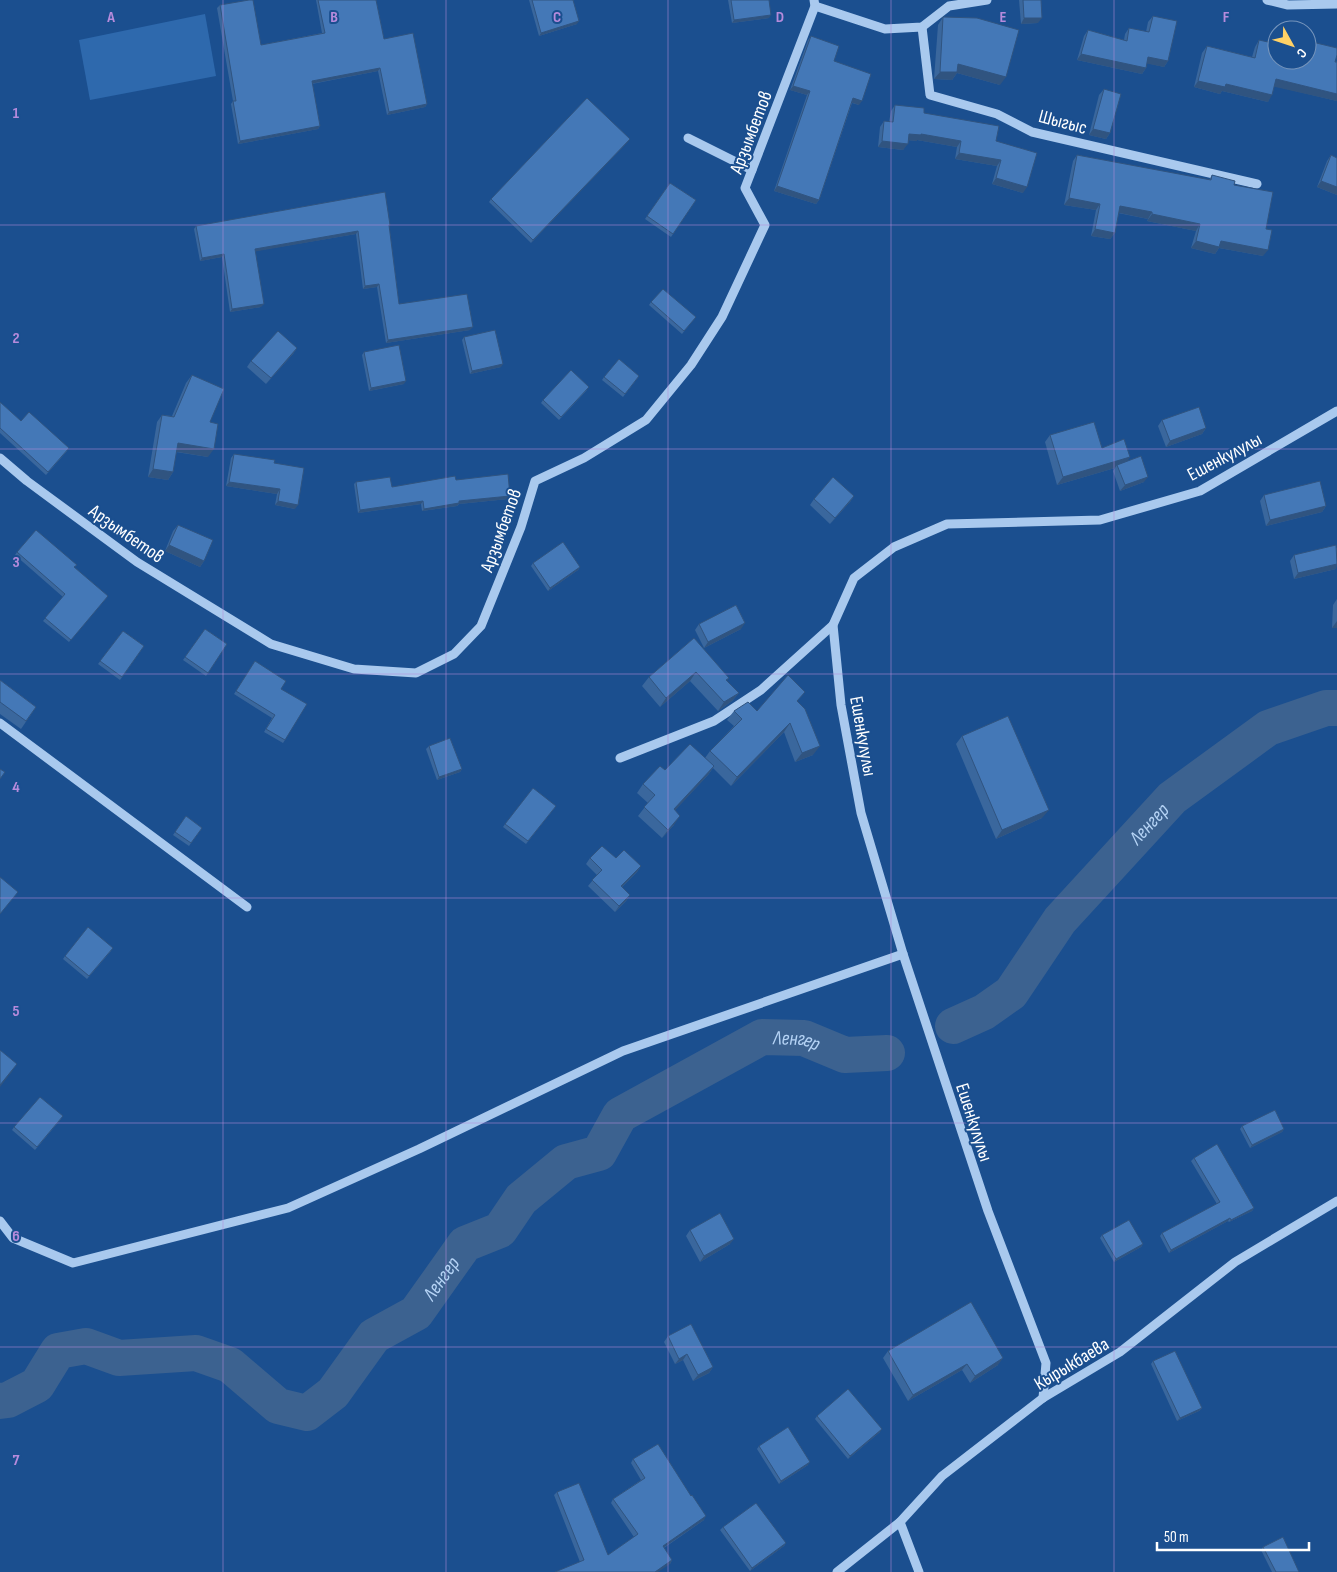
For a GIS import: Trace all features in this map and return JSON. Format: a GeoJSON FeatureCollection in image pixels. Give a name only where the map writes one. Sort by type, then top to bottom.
{"type":"FeatureCollection","features":[{"type":"Feature","properties":{"kind":"street"},"geometry":{"type":"LineString","coordinates":[[815,3],[886,29],[922,27],[949,6],[987,0]]}},
{"type":"Feature","properties":{"kind":"street"},"geometry":{"type":"LineString","coordinates":[[1267,0],[1288,5],[1337,4]]}},
{"type":"Feature","properties":{"kind":"street","name":"Арзымбетов"},"geometry":{"type":"LineString","coordinates":[[0,458],[27,481],[137,562],[271,644],[354,670],[416,673],[454,654],[481,626],[521,527],[535,481],[584,458],[646,420],[691,365],[722,317],[765,225],[745,188],[815,3]]}},
{"type":"Feature","properties":{"kind":"street","name":"Шыгыс"},"geometry":{"type":"LineString","coordinates":[[922,27],[930,94],[997,114],[1032,132],[1257,184]]}},
{"type":"Feature","properties":{"kind":"street"},"geometry":{"type":"LineString","coordinates":[[688,138],[752,170]]}},
{"type":"Feature","properties":{"kind":"street","name":"Ешенкулулы"},"geometry":{"type":"LineString","coordinates":[[1043,1398],[1046,1364],[988,1211],[903,954],[861,813],[841,704],[833,625],[854,578],[894,547],[947,524],[1100,520],[1200,491],[1337,411]]}},
{"type":"Feature","properties":{"kind":"street"},"geometry":{"type":"LineString","coordinates":[[620,758],[714,721],[761,690],[833,625]]}},
{"type":"Feature","properties":{"kind":"street"},"geometry":{"type":"LineString","coordinates":[[0,723],[247,907]]}},
{"type":"Feature","properties":{"kind":"street"},"geometry":{"type":"LineString","coordinates":[[0,1221],[14,1238],[73,1263],[288,1208],[623,1051],[903,954]]}},
{"type":"Feature","properties":{"kind":"street","name":"Кырыкбаева"},"geometry":{"type":"LineString","coordinates":[[837,1572],[900,1522],[942,1476],[1043,1398],[1120,1352],[1235,1262],[1337,1201]]}},
{"type":"Feature","properties":{"kind":"street"},"geometry":{"type":"LineString","coordinates":[[900,1522],[919,1572]]}},
{"type":"Feature","properties":{"kind":"shaded area"},"geometry":{"type":"Polygon","coordinates":[[[205,14],[216,76],[90,100],[79,40],[205,14]]]}},
{"type":"Feature","properties":{"kind":"building"},"geometry":{"type":"Polygon","coordinates":[[[253,0],[261,45],[325,33],[318,0],[376,0],[384,39],[413,33],[427,104],[389,112],[380,68],[312,81],[320,126],[240,141],[233,101],[236,101],[220,5],[253,0]]]}},
{"type":"Feature","properties":{"kind":"building"},"geometry":{"type":"Polygon","coordinates":[[[532,0],[573,0],[579,21],[541,33],[532,0]]]}},
{"type":"Feature","properties":{"kind":"building"},"geometry":{"type":"Polygon","coordinates":[[[731,0],[769,0],[771,15],[734,20],[731,0]]]}},
{"type":"Feature","properties":{"kind":"building"},"geometry":{"type":"Polygon","coordinates":[[[1023,0],[1041,0],[1042,18],[1024,18],[1023,0]]]}},
{"type":"Feature","properties":{"kind":"building"},"geometry":{"type":"Polygon","coordinates":[[[1153,16],[1177,21],[1168,61],[1148,57],[1146,68],[1081,54],[1088,30],[1127,41],[1129,28],[1149,32],[1153,16]]]}},
{"type":"Feature","properties":{"kind":"building"},"geometry":{"type":"Polygon","coordinates":[[[943,17],[977,18],[1019,30],[1006,77],[958,64],[957,72],[940,72],[943,17]]]}},
{"type":"Feature","properties":{"kind":"building"},"geometry":{"type":"Polygon","coordinates":[[[811,36],[839,46],[834,61],[871,74],[862,101],[853,98],[819,200],[777,186],[810,91],[793,86],[811,36]]]}},
{"type":"Feature","properties":{"kind":"building"},"geometry":{"type":"Polygon","coordinates":[[[1259,40],[1267,42],[1267,70],[1317,70],[1317,43],[1337,48],[1335,62],[1337,62],[1337,94],[1276,79],[1272,95],[1226,84],[1225,87],[1198,81],[1207,46],[1255,58],[1259,40]]]}},
{"type":"Feature","properties":{"kind":"building"},"geometry":{"type":"Polygon","coordinates":[[[1104,89],[1121,94],[1110,133],[1093,129],[1104,89]]]}},
{"type":"Feature","properties":{"kind":"building"},"geometry":{"type":"Polygon","coordinates":[[[587,98],[630,139],[533,240],[491,199],[587,98]]]}},
{"type":"Feature","properties":{"kind":"building"},"geometry":{"type":"Polygon","coordinates":[[[895,105],[924,108],[924,113],[999,126],[996,141],[1037,153],[1027,187],[996,178],[1001,160],[959,153],[961,141],[921,134],[909,134],[908,144],[882,141],[884,121],[893,122],[895,105]]]}},
{"type":"Feature","properties":{"kind":"building"},"geometry":{"type":"Polygon","coordinates":[[[1077,155],[1211,180],[1212,175],[1235,181],[1234,185],[1273,192],[1266,229],[1272,230],[1268,250],[1221,241],[1219,247],[1196,241],[1200,224],[1120,206],[1115,233],[1095,229],[1100,204],[1069,198],[1077,155]]]}},
{"type":"Feature","properties":{"kind":"building"},"geometry":{"type":"Polygon","coordinates":[[[1331,155],[1337,158],[1337,187],[1321,181],[1331,155]]]}},
{"type":"Feature","properties":{"kind":"building"},"geometry":{"type":"Polygon","coordinates":[[[670,183],[696,200],[673,234],[647,216],[670,183]]]}},
{"type":"Feature","properties":{"kind":"building"},"geometry":{"type":"Polygon","coordinates":[[[385,192],[399,304],[467,294],[473,327],[388,340],[379,284],[365,286],[358,231],[255,249],[264,304],[232,309],[224,254],[202,258],[196,226],[385,192]]]}},
{"type":"Feature","properties":{"kind":"building"},"geometry":{"type":"Polygon","coordinates":[[[663,289],[696,317],[684,331],[651,302],[663,289]]]}},
{"type":"Feature","properties":{"kind":"building"},"geometry":{"type":"Polygon","coordinates":[[[495,330],[503,364],[472,371],[464,337],[495,330]]]}},
{"type":"Feature","properties":{"kind":"building"},"geometry":{"type":"Polygon","coordinates":[[[278,331],[297,348],[271,378],[251,361],[278,331]]]}},
{"type":"Feature","properties":{"kind":"building"},"geometry":{"type":"Polygon","coordinates":[[[399,345],[406,381],[371,388],[364,352],[399,345]]]}},
{"type":"Feature","properties":{"kind":"building"},"geometry":{"type":"Polygon","coordinates":[[[619,359],[639,376],[625,394],[604,377],[619,359]]]}},
{"type":"Feature","properties":{"kind":"building"},"geometry":{"type":"Polygon","coordinates":[[[571,370],[589,387],[561,417],[543,400],[571,370]]]}},
{"type":"Feature","properties":{"kind":"building"},"geometry":{"type":"Polygon","coordinates":[[[192,375],[224,389],[210,422],[218,424],[214,449],[178,443],[173,472],[153,469],[162,415],[174,417],[192,375]]]}},
{"type":"Feature","properties":{"kind":"building"},"geometry":{"type":"Polygon","coordinates":[[[0,402],[21,421],[29,412],[69,448],[48,472],[0,428],[0,402]]]}},
{"type":"Feature","properties":{"kind":"building"},"geometry":{"type":"Polygon","coordinates":[[[1199,407],[1206,428],[1170,441],[1162,420],[1199,407]]]}},
{"type":"Feature","properties":{"kind":"building"},"geometry":{"type":"Polygon","coordinates":[[[1094,422],[1102,448],[1124,439],[1130,457],[1063,477],[1050,435],[1094,422]]]}},
{"type":"Feature","properties":{"kind":"building"},"geometry":{"type":"Polygon","coordinates":[[[234,454],[275,460],[274,463],[304,468],[298,505],[278,501],[280,489],[229,482],[234,454]]]}},
{"type":"Feature","properties":{"kind":"building"},"geometry":{"type":"Polygon","coordinates":[[[1141,456],[1148,477],[1125,485],[1117,465],[1141,456]]]}},
{"type":"Feature","properties":{"kind":"building"},"geometry":{"type":"Polygon","coordinates":[[[508,474],[510,496],[459,501],[459,503],[424,509],[423,501],[360,510],[356,482],[390,477],[392,487],[455,476],[456,480],[508,474]]]}},
{"type":"Feature","properties":{"kind":"building"},"geometry":{"type":"Polygon","coordinates":[[[833,477],[854,496],[835,518],[814,499],[833,477]]]}},
{"type":"Feature","properties":{"kind":"building"},"geometry":{"type":"Polygon","coordinates":[[[1320,481],[1326,506],[1270,520],[1264,495],[1320,481]]]}},
{"type":"Feature","properties":{"kind":"building"},"geometry":{"type":"Polygon","coordinates":[[[178,525],[213,540],[204,561],[169,545],[178,525]]]}},
{"type":"Feature","properties":{"kind":"building"},"geometry":{"type":"Polygon","coordinates":[[[36,530],[77,565],[74,567],[108,596],[71,640],[45,618],[65,594],[17,552],[36,530]]]}},
{"type":"Feature","properties":{"kind":"building"},"geometry":{"type":"Polygon","coordinates":[[[563,542],[580,567],[550,588],[533,563],[563,542]]]}},
{"type":"Feature","properties":{"kind":"building"},"geometry":{"type":"Polygon","coordinates":[[[1336,545],[1337,564],[1298,573],[1294,555],[1336,545]]]}},
{"type":"Feature","properties":{"kind":"building"},"geometry":{"type":"Polygon","coordinates":[[[736,605],[745,623],[708,642],[699,624],[736,605]]]}},
{"type":"Feature","properties":{"kind":"building"},"geometry":{"type":"Polygon","coordinates":[[[205,629],[227,644],[208,673],[185,657],[205,629]]]}},
{"type":"Feature","properties":{"kind":"building"},"geometry":{"type":"Polygon","coordinates":[[[123,631],[144,646],[122,677],[100,661],[123,631]]]}},
{"type":"Feature","properties":{"kind":"building"},"geometry":{"type":"Polygon","coordinates":[[[694,638],[729,678],[726,680],[739,693],[724,702],[696,672],[666,698],[649,677],[694,638]]]}},
{"type":"Feature","properties":{"kind":"building"},"geometry":{"type":"Polygon","coordinates":[[[255,661],[286,681],[281,689],[307,704],[285,740],[266,729],[275,715],[236,691],[255,661]]]}},
{"type":"Feature","properties":{"kind":"building"},"geometry":{"type":"Polygon","coordinates":[[[788,675],[805,692],[797,701],[805,709],[820,746],[802,753],[790,723],[737,777],[710,751],[742,719],[734,711],[748,702],[757,711],[788,675]]]}},
{"type":"Feature","properties":{"kind":"building"},"geometry":{"type":"Polygon","coordinates":[[[0,680],[36,707],[26,721],[0,702],[0,680]]]}},
{"type":"Feature","properties":{"kind":"building"},"geometry":{"type":"Polygon","coordinates":[[[1008,716],[1049,810],[1002,830],[962,736],[1008,716]]]}},
{"type":"Feature","properties":{"kind":"building"},"geometry":{"type":"Polygon","coordinates":[[[450,738],[462,769],[439,777],[429,746],[450,738]]]}},
{"type":"Feature","properties":{"kind":"building"},"geometry":{"type":"Polygon","coordinates":[[[690,744],[714,766],[674,809],[680,816],[668,830],[644,807],[655,795],[643,784],[660,766],[665,770],[690,744]]]}},
{"type":"Feature","properties":{"kind":"building"},"geometry":{"type":"Polygon","coordinates":[[[0,769],[5,772],[0,779],[0,769]]]}},
{"type":"Feature","properties":{"kind":"building"},"geometry":{"type":"Polygon","coordinates":[[[533,788],[556,806],[528,841],[505,824],[533,788]]]}},
{"type":"Feature","properties":{"kind":"building"},"geometry":{"type":"Polygon","coordinates":[[[186,816],[202,828],[191,843],[175,832],[186,816]]]}},
{"type":"Feature","properties":{"kind":"building"},"geometry":{"type":"Polygon","coordinates":[[[602,846],[616,858],[624,850],[641,866],[621,886],[630,895],[619,906],[592,880],[602,870],[590,858],[602,846]]]}},
{"type":"Feature","properties":{"kind":"building"},"geometry":{"type":"Polygon","coordinates":[[[0,877],[18,892],[0,914],[0,877]]]}},
{"type":"Feature","properties":{"kind":"building"},"geometry":{"type":"Polygon","coordinates":[[[88,927],[113,948],[89,976],[65,956],[88,927]]]}},
{"type":"Feature","properties":{"kind":"building"},"geometry":{"type":"Polygon","coordinates":[[[0,1050],[17,1064],[0,1085],[0,1050]]]}},
{"type":"Feature","properties":{"kind":"building"},"geometry":{"type":"Polygon","coordinates":[[[40,1097],[63,1116],[37,1147],[14,1127],[40,1097]]]}},
{"type":"Feature","properties":{"kind":"building"},"geometry":{"type":"Polygon","coordinates":[[[1275,1110],[1284,1129],[1252,1145],[1242,1126],[1275,1110]]]}},
{"type":"Feature","properties":{"kind":"building"},"geometry":{"type":"Polygon","coordinates":[[[1217,1144],[1254,1208],[1231,1220],[1230,1218],[1171,1250],[1162,1233],[1220,1202],[1194,1158],[1217,1144]]]}},
{"type":"Feature","properties":{"kind":"building"},"geometry":{"type":"Polygon","coordinates":[[[720,1213],[734,1239],[704,1256],[690,1230],[720,1213]]]}},
{"type":"Feature","properties":{"kind":"building"},"geometry":{"type":"Polygon","coordinates":[[[1129,1220],[1143,1244],[1116,1259],[1102,1235],[1129,1220]]]}},
{"type":"Feature","properties":{"kind":"building"},"geometry":{"type":"Polygon","coordinates":[[[971,1302],[1003,1358],[975,1376],[967,1364],[913,1395],[888,1351],[971,1302]]]}},
{"type":"Feature","properties":{"kind":"building"},"geometry":{"type":"Polygon","coordinates":[[[691,1324],[713,1367],[698,1375],[687,1354],[679,1359],[668,1336],[691,1324]]]}},
{"type":"Feature","properties":{"kind":"building"},"geometry":{"type":"Polygon","coordinates":[[[1175,1351],[1202,1408],[1180,1418],[1153,1361],[1175,1351]]]}},
{"type":"Feature","properties":{"kind":"building"},"geometry":{"type":"Polygon","coordinates":[[[848,1389],[882,1429],[850,1456],[817,1416],[848,1389]]]}},
{"type":"Feature","properties":{"kind":"building"},"geometry":{"type":"Polygon","coordinates":[[[788,1427],[810,1462],[781,1481],[759,1446],[788,1427]]]}},
{"type":"Feature","properties":{"kind":"building"},"geometry":{"type":"Polygon","coordinates":[[[658,1444],[706,1516],[663,1546],[672,1560],[655,1572],[555,1572],[584,1560],[557,1492],[579,1483],[608,1555],[638,1534],[613,1499],[645,1478],[633,1459],[658,1444]]]}},
{"type":"Feature","properties":{"kind":"building"},"geometry":{"type":"Polygon","coordinates":[[[756,1503],[786,1543],[752,1568],[723,1527],[756,1503]]]}},
{"type":"Feature","properties":{"kind":"building"},"geometry":{"type":"Polygon","coordinates":[[[1283,1537],[1299,1572],[1276,1572],[1263,1547],[1283,1537]]]}},
{"type":"Feature","properties":{"kind":"waterway","name":"Ленгер"},"geometry":{"type":"LineString","coordinates":[[953,1026],[984,1012],[1011,993],[1060,920],[1172,798],[1268,728],[1326,708],[1337,708]]}},
{"type":"Feature","properties":{"kind":"waterway","name":"Ленгер"},"geometry":{"type":"LineString","coordinates":[[0,1401],[8,1400],[37,1385],[58,1351],[86,1346],[119,1358],[196,1353],[230,1365],[278,1406],[307,1413],[333,1393],[374,1336],[416,1313],[465,1244],[500,1230],[521,1199],[566,1162],[599,1153],[620,1115],[762,1037],[804,1038],[845,1055],[887,1053]]}}]}
